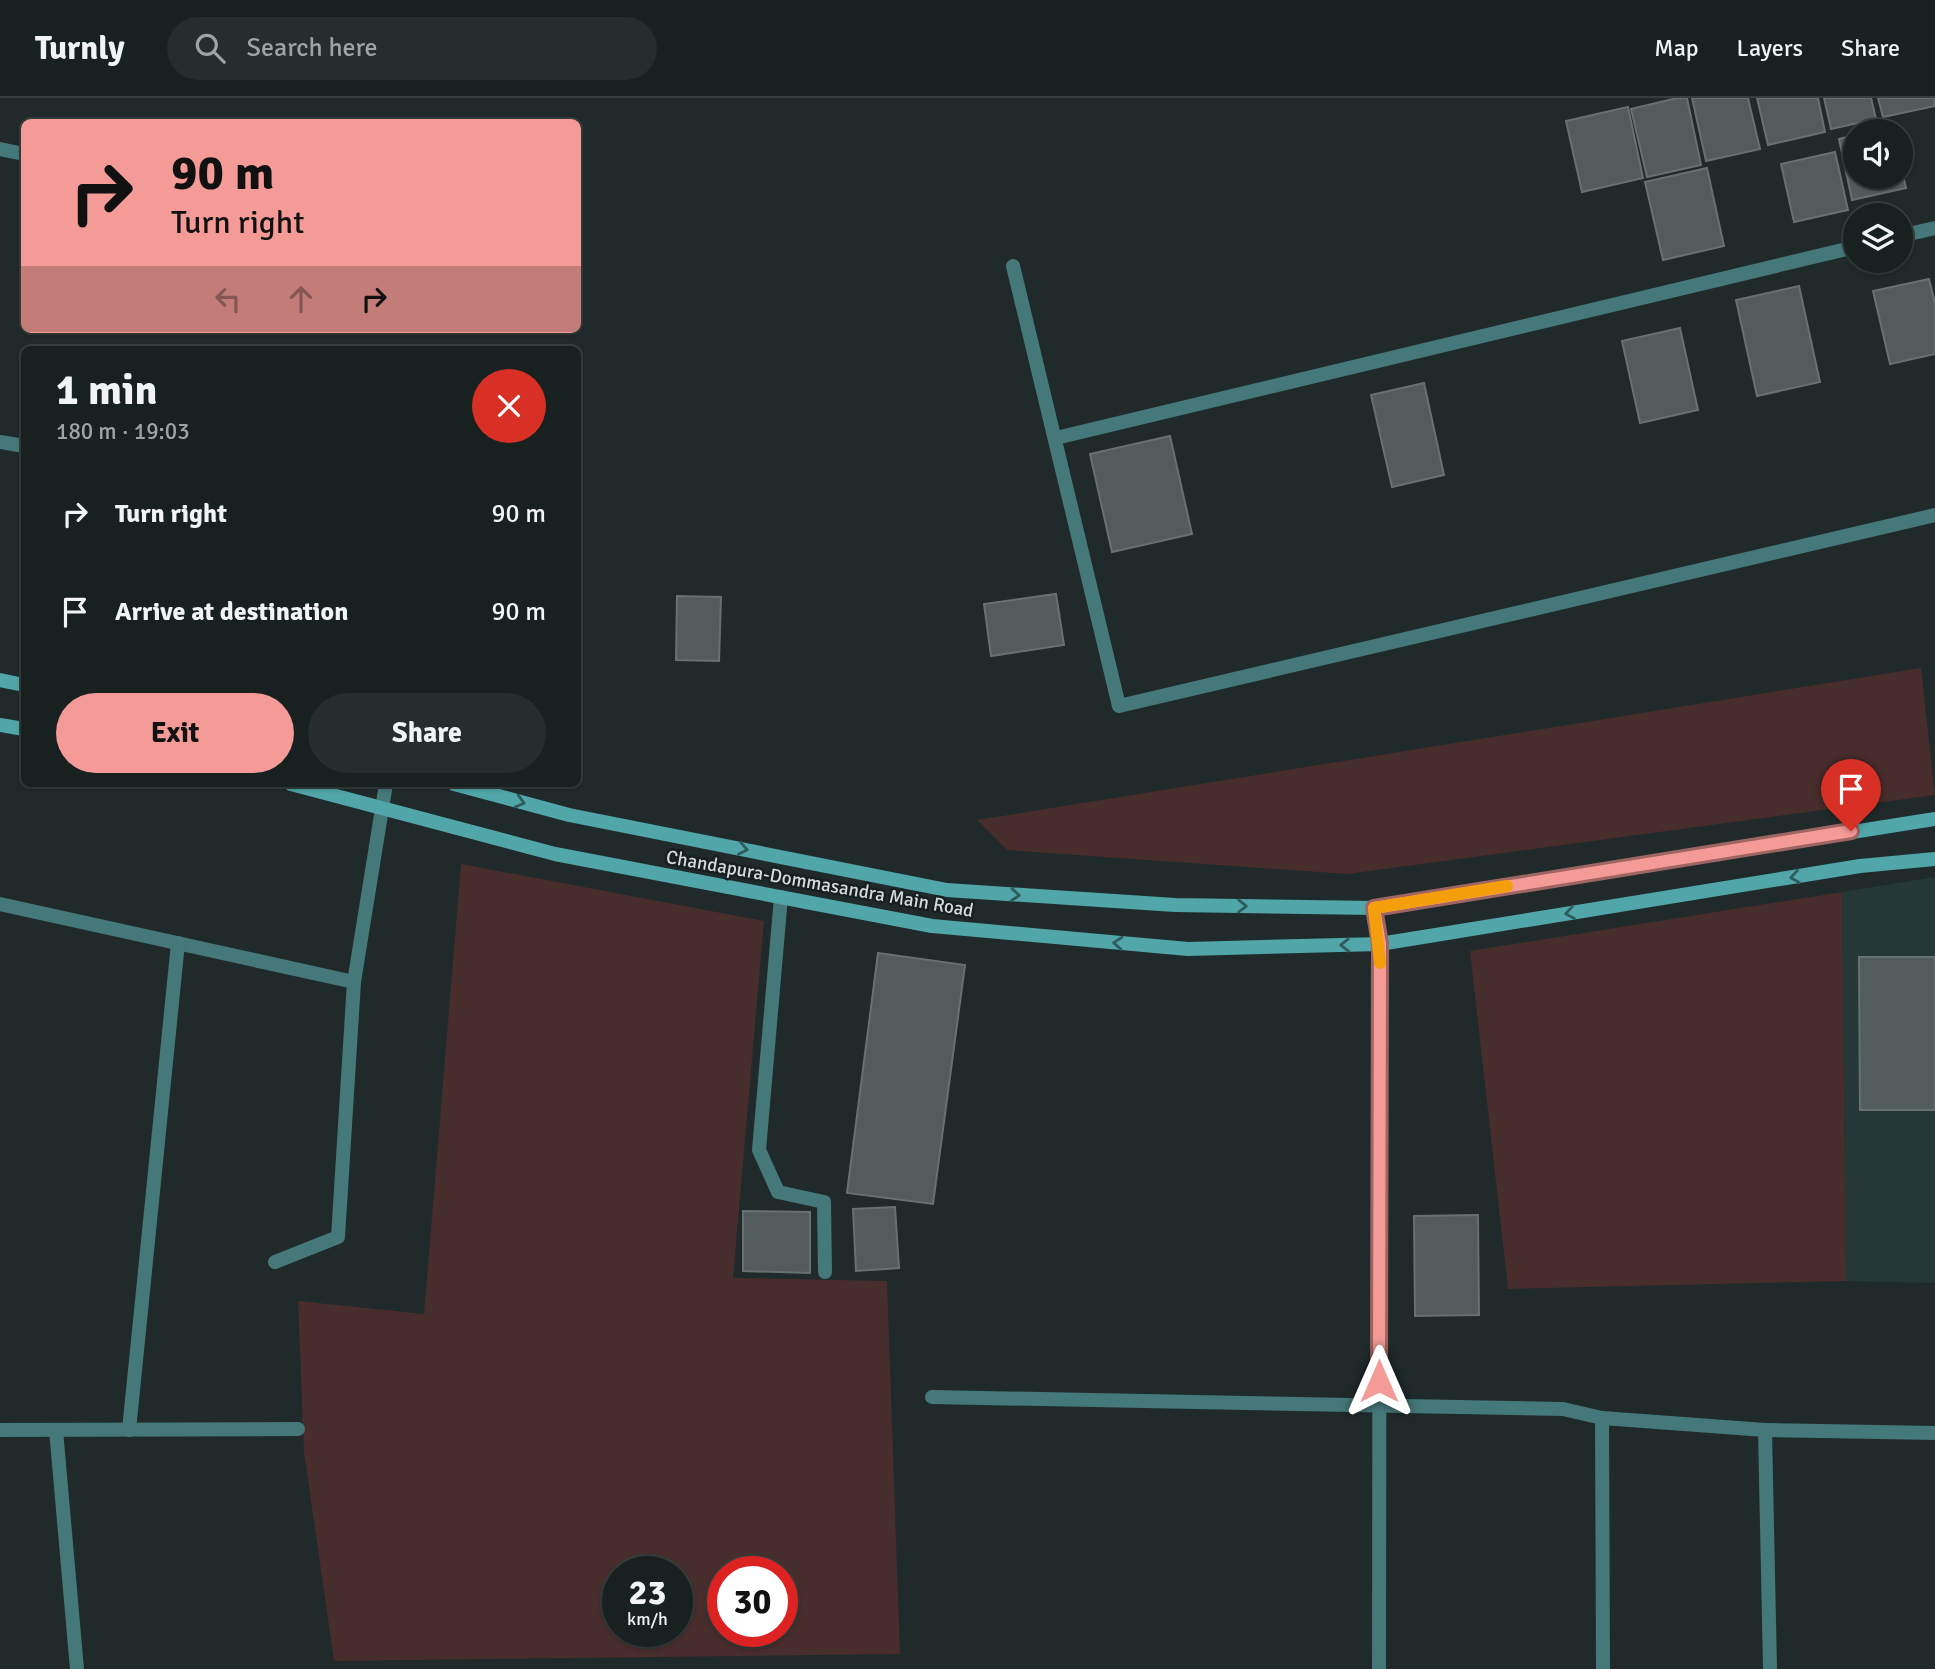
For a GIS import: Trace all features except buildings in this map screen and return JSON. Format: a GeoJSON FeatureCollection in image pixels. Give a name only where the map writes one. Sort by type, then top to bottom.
{"type":"FeatureCollection","features":[{"type":"Feature","properties":{"kind":"main road"},"geometry":{"type":"LineString","coordinates":[[0,680],[21,684]]}},
{"type":"Feature","properties":{"kind":"main road"},"geometry":{"type":"LineString","coordinates":[[0,725],[21,728]]}},
{"type":"Feature","properties":{"kind":"main road","name":"Chandapura-Dommasandra Main Road"},"geometry":{"type":"LineString","coordinates":[[301,787],[555,854],[932,926],[1188,949],[1380,944],[1860,866],[1935,859]]}},
{"type":"Feature","properties":{"kind":"main road","name":"Chandapura-Dommasandra Main Road"},"geometry":{"type":"LineString","coordinates":[[465,787],[569,815],[947,890],[1175,905],[1374,908],[1935,819]]}},
{"type":"Feature","properties":{"kind":"street"},"geometry":{"type":"LineString","coordinates":[[0,149],[21,152]]}},
{"type":"Feature","properties":{"kind":"street"},"geometry":{"type":"LineString","coordinates":[[1913,233],[1935,228]]}},
{"type":"Feature","properties":{"kind":"street"},"geometry":{"type":"LineString","coordinates":[[1056,438],[1843,250]]}},
{"type":"Feature","properties":{"kind":"street"},"geometry":{"type":"LineString","coordinates":[[1013,265],[1119,706],[1935,515]]}},
{"type":"Feature","properties":{"kind":"street"},"geometry":{"type":"LineString","coordinates":[[0,442],[21,446]]}},
{"type":"Feature","properties":{"kind":"street"},"geometry":{"type":"LineString","coordinates":[[275,1262],[338,1237],[354,982],[386,787]]}},
{"type":"Feature","properties":{"kind":"street"},"geometry":{"type":"LineString","coordinates":[[780,897],[759,1150],[778,1192],[824,1202],[825,1272]]}},
{"type":"Feature","properties":{"kind":"street"},"geometry":{"type":"LineString","coordinates":[[0,904],[354,982]]}},
{"type":"Feature","properties":{"kind":"street"},"geometry":{"type":"LineString","coordinates":[[1374,908],[1380,944],[1380,1669]]}},
{"type":"Feature","properties":{"kind":"street"},"geometry":{"type":"LineString","coordinates":[[129,1430],[178,943]]}},
{"type":"Feature","properties":{"kind":"street"},"geometry":{"type":"LineString","coordinates":[[932,1397],[1379,1408],[1563,1409],[1602,1418],[1765,1430],[1935,1433]]}},
{"type":"Feature","properties":{"kind":"street"},"geometry":{"type":"LineString","coordinates":[[1602,1418],[1603,1669]]}},
{"type":"Feature","properties":{"kind":"street"},"geometry":{"type":"LineString","coordinates":[[0,1430],[298,1429]]}},
{"type":"Feature","properties":{"kind":"street"},"geometry":{"type":"LineString","coordinates":[[56,1430],[77,1669]]}},
{"type":"Feature","properties":{"kind":"street"},"geometry":{"type":"LineString","coordinates":[[1765,1430],[1770,1669]]}},
{"type":"Feature","properties":{"kind":"shaded area"},"geometry":{"type":"Polygon","coordinates":[[[1921,668],[1935,795],[1347,874],[1007,850],[977,820],[1921,668]]]}},
{"type":"Feature","properties":{"kind":"shaded area"},"geometry":{"type":"Polygon","coordinates":[[[461,864],[764,921],[733,1278],[887,1281],[900,1654],[334,1661],[304,1452],[298,1301],[424,1314],[461,864]]]}},
{"type":"Feature","properties":{"kind":"shaded area"},"geometry":{"type":"Polygon","coordinates":[[[1935,877],[1935,1283],[1846,1281],[1842,892],[1935,877]]]}},
{"type":"Feature","properties":{"kind":"shaded area"},"geometry":{"type":"Polygon","coordinates":[[[1842,892],[1846,1281],[1508,1289],[1470,951],[1842,892]]]}},
{"type":"Feature","properties":{"kind":"slow traffic"},"geometry":{"type":"LineString","coordinates":[[1380,963],[1374,908],[1507,886]]}},
{"type":"Feature","properties":{"kind":"route"},"geometry":{"type":"LineString","coordinates":[[1379,1381],[1380,944],[1374,908],[1851,831]]}}]}
